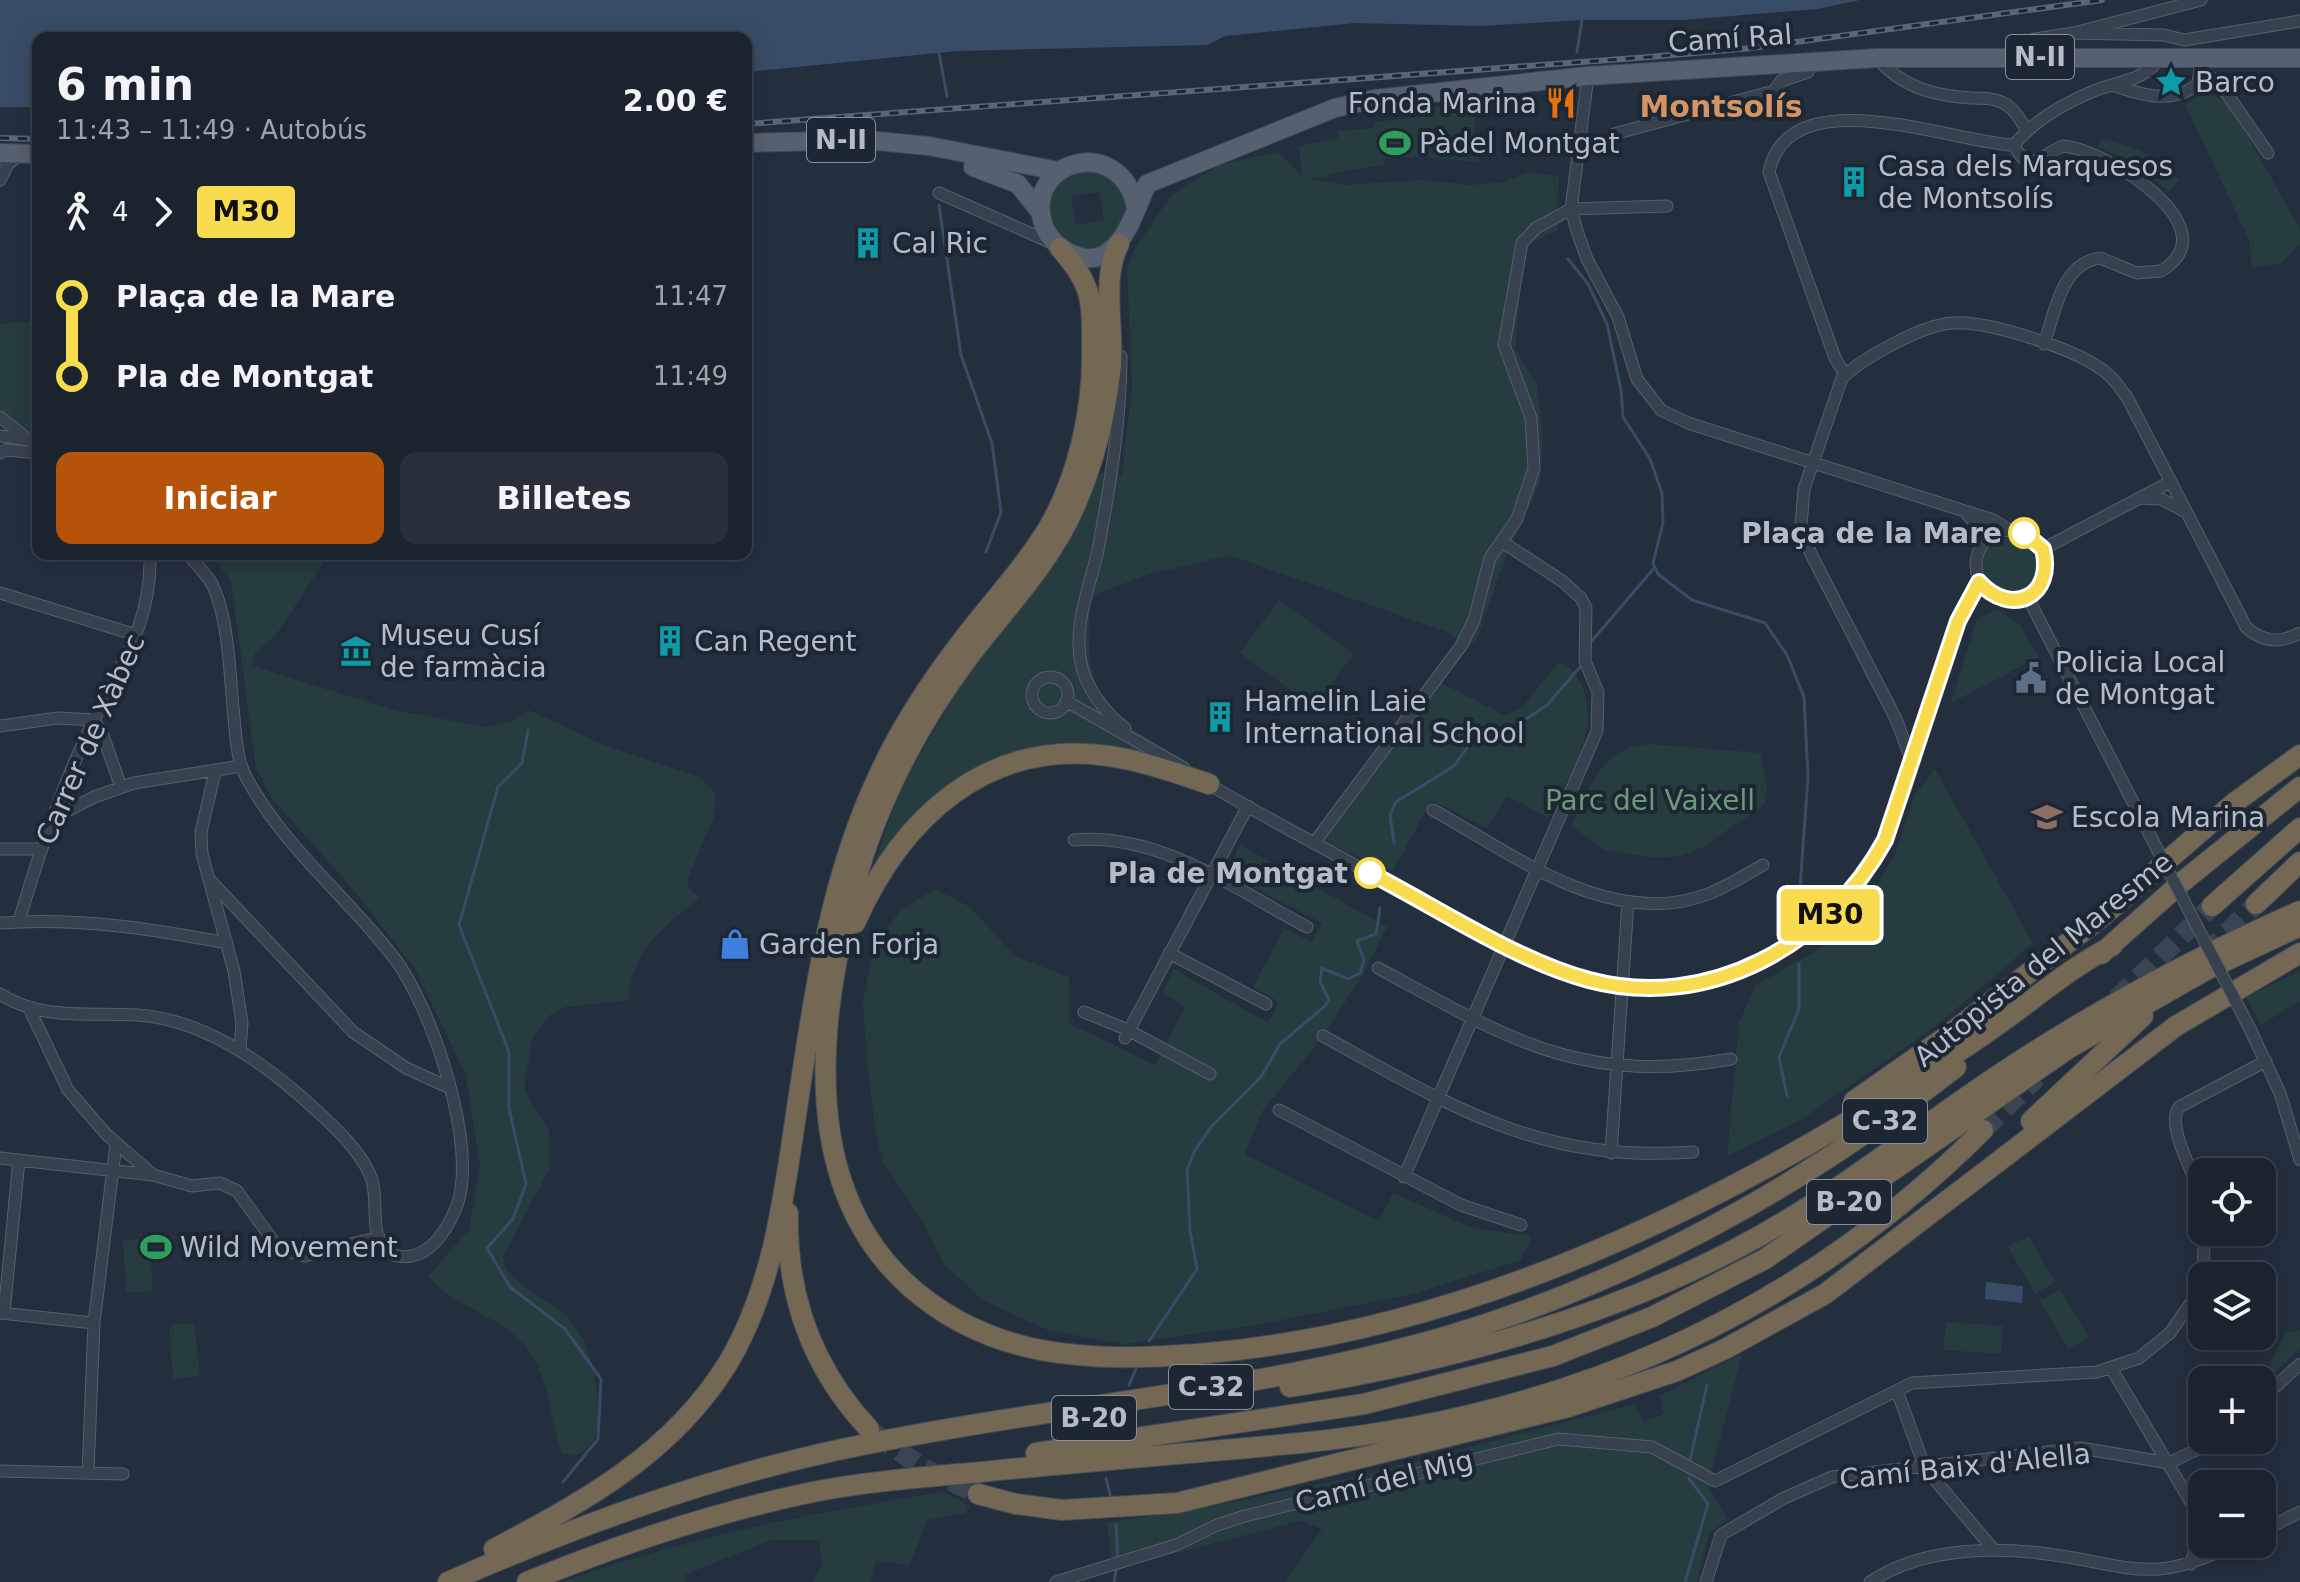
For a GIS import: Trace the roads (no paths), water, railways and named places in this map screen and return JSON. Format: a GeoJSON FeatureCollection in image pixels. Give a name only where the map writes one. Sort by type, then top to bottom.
{"type":"FeatureCollection","features":[{"type":"Feature","properties":{"kind":"highway"},"geometry":{"type":"LineString","coordinates":[[1119,244],[1111,267],[1111,366],[1104,412],[1094,453],[1072,512],[1031,579],[943,692],[901,762],[867,844],[837,968],[826,1063],[828,1117],[839,1181],[856,1220],[900,1278],[926,1301],[973,1330],[1010,1344],[1070,1357],[1127,1358],[1306,1341],[1392,1322],[1497,1291],[1671,1215],[1909,1084],[2010,1016],[2073,967],[2112,946]]}},
{"type":"Feature","properties":{"kind":"highway"},"geometry":{"type":"LineString","coordinates":[[448,1582],[477,1557],[599,1492],[635,1467],[678,1428],[701,1401],[738,1344],[757,1302],[772,1251],[824,944],[849,848],[867,801],[914,708],[1048,527],[1073,470],[1089,398],[1093,312],[1083,276],[1060,248]]}},
{"type":"Feature","properties":{"kind":"highway"},"geometry":{"type":"LineString","coordinates":[[837,968],[871,888],[903,838],[932,809],[987,774],[1041,757],[1093,755],[1124,759],[1209,784]]}},
{"type":"Feature","properties":{"kind":"highway"},"geometry":{"type":"LineString","coordinates":[[1671,1215],[1873,1089],[1944,1038],[2103,916],[2292,759]]}},
{"type":"Feature","properties":{"kind":"highway","name":"Autopista del Maresme"},"geometry":{"type":"LineString","coordinates":[[448,1582],[572,1528],[703,1485],[903,1438],[1311,1370],[1451,1334],[1549,1301],[1699,1234],[1844,1149],[1895,1114],[2112,946],[2181,883],[2300,787]]}},
{"type":"Feature","properties":{"kind":"highway"},"geometry":{"type":"LineString","coordinates":[[2212,906],[2300,828]]}},
{"type":"Feature","properties":{"kind":"highway"},"geometry":{"type":"LineString","coordinates":[[2256,904],[2300,862]]}},
{"type":"Feature","properties":{"kind":"highway","name":"B-20"},"geometry":{"type":"LineString","coordinates":[[774,1467],[1335,1380],[1459,1354],[1582,1316],[1642,1293],[1743,1245],[1853,1178],[2052,1040],[2177,968],[2300,911]]}},
{"type":"Feature","properties":{"kind":"highway","name":"B-20"},"geometry":{"type":"LineString","coordinates":[[874,1482],[1024,1454],[1364,1404],[1553,1356],[1652,1317],[1765,1259],[2069,1048],[2206,970],[2300,926]]}},
{"type":"Feature","properties":{"kind":"highway"},"geometry":{"type":"LineString","coordinates":[[978,1494],[1016,1504],[1062,1510],[1177,1503],[1568,1407],[1677,1371],[1784,1318],[1862,1268],[1961,1188],[2176,1026],[2300,953]]}},
{"type":"Feature","properties":{"kind":"highway"},"geometry":{"type":"LineString","coordinates":[[1961,1188],[2143,1016]]}},
{"type":"Feature","properties":{"kind":"highway","name":"C-32"},"geometry":{"type":"LineString","coordinates":[[527,1582],[663,1533],[746,1508],[874,1482],[1305,1442],[1457,1418],[1560,1390],[1724,1324],[1852,1242],[1925,1188],[1983,1130]]}},
{"type":"Feature","properties":{"kind":"highway"},"geometry":{"type":"LineString","coordinates":[[790,1158],[789,1264],[800,1316],[825,1372],[869,1429]]}},
{"type":"Feature","properties":{"kind":"highway"},"geometry":{"type":"LineString","coordinates":[[1457,1418],[1568,1407]]}},
{"type":"Feature","properties":{"kind":"main road","name":"Camí Ral"},"geometry":{"type":"LineString","coordinates":[[1178,169],[1335,108],[1375,99],[1588,76],[1877,58],[2044,57],[2156,64],[2300,58]]}},
{"type":"Feature","properties":{"kind":"main road","name":"N-II"},"geometry":{"type":"LineString","coordinates":[[752,143],[866,140],[929,146],[1058,171],[1075,163],[1093,161],[1111,167],[1125,178],[1178,169]]}},
{"type":"Feature","properties":{"kind":"main road","name":"N-II"},"geometry":{"type":"LineString","coordinates":[[918,147],[927,154],[997,174],[1018,184],[1038,224],[1060,248]]}},
{"type":"Feature","properties":{"kind":"main road"},"geometry":{"type":"LineString","coordinates":[[0,153],[29,154]]}},
{"type":"Feature","properties":{"kind":"main road","name":"N-II"},"geometry":{"type":"LineString","coordinates":[[1119,244],[1127,234],[1147,184],[1178,169]]}},
{"type":"Feature","properties":{"kind":"main road"},"geometry":{"type":"LineString","coordinates":[[1038,224],[1044,190],[1058,171]]}},
{"type":"Feature","properties":{"kind":"main road"},"geometry":{"type":"LineString","coordinates":[[1125,178],[1136,207]]}},
{"type":"Feature","properties":{"kind":"main road"},"geometry":{"type":"LineString","coordinates":[[1060,248],[1074,255],[1090,257],[1119,244]]}},
{"type":"Feature","properties":{"kind":"street"},"geometry":{"type":"LineString","coordinates":[[2014,58],[2025,42],[2074,33],[2201,0]]}},
{"type":"Feature","properties":{"kind":"street"},"geometry":{"type":"LineString","coordinates":[[2074,33],[2194,41],[2300,21]]}},
{"type":"Feature","properties":{"kind":"street"},"geometry":{"type":"LineString","coordinates":[[2044,57],[2046,36]]}},
{"type":"Feature","properties":{"kind":"street"},"geometry":{"type":"LineString","coordinates":[[1877,58],[1899,79],[1914,87],[1948,96],[1997,100],[2008,106],[2026,129]]}},
{"type":"Feature","properties":{"kind":"street"},"geometry":{"type":"LineString","coordinates":[[1614,134],[1774,91],[1781,81],[1808,72],[1814,60]]}},
{"type":"Feature","properties":{"kind":"street"},"geometry":{"type":"LineString","coordinates":[[1770,64],[1774,77],[1781,81]]}},
{"type":"Feature","properties":{"kind":"street"},"geometry":{"type":"LineString","coordinates":[[2014,145],[2026,129],[2156,64]]}},
{"type":"Feature","properties":{"kind":"street"},"geometry":{"type":"LineString","coordinates":[[2149,97],[2156,64]]}},
{"type":"Feature","properties":{"kind":"street"},"geometry":{"type":"LineString","coordinates":[[2111,85],[2149,97],[2184,96],[2198,84],[2200,68],[2220,84],[2268,153]]}},
{"type":"Feature","properties":{"kind":"street"},"geometry":{"type":"LineString","coordinates":[[1588,76],[1571,209],[1587,259],[1618,317],[1637,379],[1653,402],[1678,419],[1960,509],[2029,535],[2043,549],[2045,570],[2036,591],[2028,598],[2009,601],[1998,598],[1979,582],[1974,569],[1983,543],[1998,532],[2009,530]]}},
{"type":"Feature","properties":{"kind":"street"},"geometry":{"type":"LineString","coordinates":[[1845,375],[1835,358],[1769,172],[1773,155],[1783,141],[1811,127],[1860,118],[2014,145],[2021,157],[2030,161],[2040,161],[2063,146],[2102,160],[2169,206],[2182,228],[2183,243],[2178,256],[2161,271],[2137,273],[2100,258],[2079,265],[2065,284],[2044,344]]}},
{"type":"Feature","properties":{"kind":"street"},"geometry":{"type":"LineString","coordinates":[[0,180],[8,164],[29,154]]}},
{"type":"Feature","properties":{"kind":"street"},"geometry":{"type":"LineString","coordinates":[[939,193],[1038,224]]}},
{"type":"Feature","properties":{"kind":"street"},"geometry":{"type":"LineString","coordinates":[[1314,843],[1461,646],[1474,620],[1490,558],[1504,543],[1517,519],[1534,468],[1529,409],[1504,345],[1518,252],[1530,232],[1571,209],[1667,206]]}},
{"type":"Feature","properties":{"kind":"street"},"geometry":{"type":"LineString","coordinates":[[1111,293],[1120,324],[1121,411],[1095,563],[1082,608],[1081,665],[1094,693],[1115,721],[1161,754]]}},
{"type":"Feature","properties":{"kind":"street"},"geometry":{"type":"LineString","coordinates":[[1912,763],[1896,719],[1806,544],[1801,501],[1834,393],[1845,375],[1925,330],[1952,323],[1974,324],[2044,344],[2087,361],[2115,381],[2246,627],[2258,636],[2280,641],[2300,633]]}},
{"type":"Feature","properties":{"kind":"street"},"geometry":{"type":"LineString","coordinates":[[0,417],[32,444]]}},
{"type":"Feature","properties":{"kind":"street"},"geometry":{"type":"LineString","coordinates":[[0,436],[32,446]]}},
{"type":"Feature","properties":{"kind":"street"},"geometry":{"type":"LineString","coordinates":[[0,453],[32,447]]}},
{"type":"Feature","properties":{"kind":"street"},"geometry":{"type":"LineString","coordinates":[[2043,549],[2170,482]]}},
{"type":"Feature","properties":{"kind":"street"},"geometry":{"type":"LineString","coordinates":[[2140,498],[2170,502],[2188,515]]}},
{"type":"Feature","properties":{"kind":"street"},"geometry":{"type":"LineString","coordinates":[[1960,509],[1977,523],[1983,543]]}},
{"type":"Feature","properties":{"kind":"street"},"geometry":{"type":"LineString","coordinates":[[1404,1177],[1595,739],[1598,692],[1585,661],[1587,617],[1581,598],[1562,581],[1504,543]]}},
{"type":"Feature","properties":{"kind":"street","name":"Carrer de Xàbec"},"geometry":{"type":"LineString","coordinates":[[19,921],[52,819],[94,720],[122,669],[136,635],[146,606],[150,560]]}},
{"type":"Feature","properties":{"kind":"street"},"geometry":{"type":"LineString","coordinates":[[0,994],[29,1008],[54,1014],[170,1019],[240,1049],[299,1095],[355,1152],[371,1178],[379,1237],[385,1250],[398,1257],[414,1256],[426,1251],[446,1228],[457,1205],[464,1160],[456,1101],[425,1017],[397,961],[306,862],[241,766],[220,611],[212,585],[193,560]]}},
{"type":"Feature","properties":{"kind":"street"},"geometry":{"type":"LineString","coordinates":[[1066,701],[1314,843],[1548,966],[1623,988],[1712,980],[1761,962],[1809,933],[1847,897],[1870,867],[1891,826],[1958,621],[1979,582]]}},
{"type":"Feature","properties":{"kind":"street"},"geometry":{"type":"LineString","coordinates":[[0,593],[136,635]]}},
{"type":"Feature","properties":{"kind":"street"},"geometry":{"type":"LineString","coordinates":[[2028,598],[2266,1061],[2284,1105],[2300,1160]]}},
{"type":"Feature","properties":{"kind":"street"},"geometry":{"type":"LineString","coordinates":[[0,726],[58,718],[94,720],[121,787]]}},
{"type":"Feature","properties":{"kind":"street"},"geometry":{"type":"LineString","coordinates":[[52,819],[121,787],[241,766]]}},
{"type":"Feature","properties":{"kind":"street"},"geometry":{"type":"LineString","coordinates":[[215,772],[201,832],[202,854],[227,943],[242,1023],[240,1049]]}},
{"type":"Feature","properties":{"kind":"street"},"geometry":{"type":"LineString","coordinates":[[1126,1034],[1248,806]]}},
{"type":"Feature","properties":{"kind":"street"},"geometry":{"type":"LineString","coordinates":[[1433,810],[1586,892],[1628,902],[1659,904],[1707,894],[1763,865]]}},
{"type":"Feature","properties":{"kind":"street"},"geometry":{"type":"LineString","coordinates":[[1074,840],[1123,841],[1155,848],[1307,927]]}},
{"type":"Feature","properties":{"kind":"street"},"geometry":{"type":"LineString","coordinates":[[0,849],[40,849]]}},
{"type":"Feature","properties":{"kind":"street"},"geometry":{"type":"LineString","coordinates":[[208,878],[353,1032],[406,1068],[450,1088]]}},
{"type":"Feature","properties":{"kind":"street"},"geometry":{"type":"LineString","coordinates":[[1611,1153],[1628,902]]}},
{"type":"Feature","properties":{"kind":"street"},"geometry":{"type":"LineString","coordinates":[[0,923],[19,921],[143,927],[227,943]]}},
{"type":"Feature","properties":{"kind":"street"},"geometry":{"type":"LineString","coordinates":[[1169,953],[1266,1004]]}},
{"type":"Feature","properties":{"kind":"street"},"geometry":{"type":"LineString","coordinates":[[1378,968],[1471,1018],[1569,1058],[1617,1067],[1666,1068],[1731,1059]]}},
{"type":"Feature","properties":{"kind":"street"},"geometry":{"type":"LineString","coordinates":[[29,1008],[68,1090],[116,1144],[153,1175]]}},
{"type":"Feature","properties":{"kind":"street"},"geometry":{"type":"LineString","coordinates":[[1084,1012],[1210,1074]]}},
{"type":"Feature","properties":{"kind":"street"},"geometry":{"type":"LineString","coordinates":[[1323,1036],[1437,1099],[1528,1136],[1571,1148],[1611,1153],[1693,1152]]}},
{"type":"Feature","properties":{"kind":"street"},"geometry":{"type":"LineString","coordinates":[[2188,1164],[2174,1128],[2174,1116],[2179,1107],[2266,1061]]}},
{"type":"Feature","properties":{"kind":"street"},"geometry":{"type":"LineString","coordinates":[[1279,1110],[1461,1205],[1521,1225]]}},
{"type":"Feature","properties":{"kind":"street"},"geometry":{"type":"LineString","coordinates":[[88,1472],[94,1323],[116,1144]]}},
{"type":"Feature","properties":{"kind":"street"},"geometry":{"type":"LineString","coordinates":[[0,1158],[153,1175],[192,1186],[220,1183],[237,1191],[279,1249],[305,1256],[379,1237]]}},
{"type":"Feature","properties":{"kind":"street"},"geometry":{"type":"LineString","coordinates":[[19,1160],[2,1313],[94,1323]]}},
{"type":"Feature","properties":{"kind":"street"},"geometry":{"type":"LineString","coordinates":[[1993,1549],[1925,1468],[1897,1391],[1920,1381],[2078,1373],[2111,1368],[2147,1353],[2183,1317],[2198,1284],[2203,1246]]}},
{"type":"Feature","properties":{"kind":"street"},"geometry":{"type":"LineString","coordinates":[[2276,1386],[2300,1364]]}},
{"type":"Feature","properties":{"kind":"street"},"geometry":{"type":"LineString","coordinates":[[2111,1368],[2188,1497]]}},
{"type":"Feature","properties":{"kind":"street","name":"Camí del Mig"},"geometry":{"type":"LineString","coordinates":[[1056,1582],[1176,1545],[1217,1525],[1245,1516],[1558,1439],[1652,1447],[1715,1481],[1897,1391]]}},
{"type":"Feature","properties":{"kind":"street","name":"Camí Baix d'Alella"},"geometry":{"type":"LineString","coordinates":[[1706,1582],[1718,1539],[1750,1515],[1832,1477],[2081,1448],[2169,1463]]}},
{"type":"Feature","properties":{"kind":"street"},"geometry":{"type":"LineString","coordinates":[[2169,1463],[2188,1454]]}},
{"type":"Feature","properties":{"kind":"street"},"geometry":{"type":"LineString","coordinates":[[0,1471],[123,1474]]}},
{"type":"Feature","properties":{"kind":"street"},"geometry":{"type":"LineString","coordinates":[[2276,1524],[2300,1512]]}},
{"type":"Feature","properties":{"kind":"street"},"geometry":{"type":"LineString","coordinates":[[1870,1582],[1887,1571],[1925,1558],[1993,1549],[2063,1556],[2131,1570],[2191,1564],[2204,1558]]}},
{"type":"Feature","properties":{"kind":"street"},"geometry":{"type":"LineString","coordinates":[[2191,1564],[2193,1558]]}},
{"type":"Feature","properties":{"kind":"water"},"geometry":{"type":"Polygon","coordinates":[[[0,0],[1860,0],[1817,9],[1682,20],[1582,20],[1480,26],[1355,23],[1225,36],[1207,45],[957,51],[752,71],[752,32],[32,32],[32,107],[0,107],[0,0]]]}},
{"type":"Feature","properties":{"kind":"water"},"geometry":{"type":"Polygon","coordinates":[[[1986,1282],[2023,1286],[2022,1303],[1985,1299],[1986,1282]]]}},
{"type":"Feature","properties":{"kind":"waterway"},"geometry":{"type":"LineString","coordinates":[[1577,52],[1582,20]]}},
{"type":"Feature","properties":{"kind":"waterway"},"geometry":{"type":"LineString","coordinates":[[939,53],[947,96]]}},
{"type":"Feature","properties":{"kind":"waterway"},"geometry":{"type":"LineString","coordinates":[[939,205],[961,355],[992,443],[1001,512],[986,552]]}},
{"type":"Feature","properties":{"kind":"waterway"},"geometry":{"type":"LineString","coordinates":[[1568,259],[1588,284],[1607,324],[1621,390],[1623,417],[1650,459],[1662,493],[1663,523],[1653,563],[1658,574],[1692,600],[1765,623],[1787,655],[1804,697],[1808,777],[1798,916]]}},
{"type":"Feature","properties":{"kind":"waterway"},"geometry":{"type":"LineString","coordinates":[[1591,642],[1655,567]]}},
{"type":"Feature","properties":{"kind":"waterway"},"geometry":{"type":"LineString","coordinates":[[1394,843],[1390,815],[1396,802],[1454,766],[1469,745],[1511,729],[1547,705],[1580,667]]}},
{"type":"Feature","properties":{"kind":"waterway"},"geometry":{"type":"LineString","coordinates":[[528,730],[522,763],[498,787],[459,925],[509,1052],[509,1108],[526,1184],[513,1219],[487,1248],[510,1287],[565,1329],[601,1379],[598,1439],[563,1482]]}},
{"type":"Feature","properties":{"kind":"waterway"},"geometry":{"type":"LineString","coordinates":[[1149,1341],[1197,1269],[1190,1231],[1187,1170],[1194,1152],[1211,1127],[1261,1077],[1280,1044],[1325,1006],[1329,1000],[1320,981],[1322,968],[1348,979],[1360,973],[1364,960],[1357,941],[1376,934],[1380,908]]}},
{"type":"Feature","properties":{"kind":"waterway"},"geometry":{"type":"LineString","coordinates":[[1787,1096],[1779,1057],[1799,1009],[1799,964]]}},
{"type":"Feature","properties":{"kind":"waterway"},"geometry":{"type":"LineString","coordinates":[[1129,1385],[1137,1366]]}},
{"type":"Feature","properties":{"kind":"waterway"},"geometry":{"type":"LineString","coordinates":[[1690,1460],[1707,1385]]}},
{"type":"Feature","properties":{"kind":"waterway"},"geometry":{"type":"LineString","coordinates":[[1106,1478],[1111,1498]]}},
{"type":"Feature","properties":{"kind":"waterway"},"geometry":{"type":"LineString","coordinates":[[1685,1582],[1708,1504],[1689,1478]]}},
{"type":"Feature","properties":{"kind":"waterway"},"geometry":{"type":"LineString","coordinates":[[1116,1525],[1118,1559]]}},
{"type":"Feature","properties":{"kind":"waterway"},"geometry":{"type":"LineString","coordinates":[[1114,1582],[1117,1566]]}},
{"type":"Feature","properties":{"kind":"tunnel"},"geometry":{"type":"LineString","coordinates":[[2206,954],[2256,904]]}},
{"type":"Feature","properties":{"kind":"tunnel"},"geometry":{"type":"LineString","coordinates":[[2117,999],[2212,906]]}},
{"type":"Feature","properties":{"kind":"tunnel"},"geometry":{"type":"LineString","coordinates":[[1983,1130],[2037,1077]]}},
{"type":"Feature","properties":{"kind":"tunnel"},"geometry":{"type":"LineString","coordinates":[[875,1434],[923,1468],[978,1494]]}},
{"type":"Feature","properties":{"kind":"railway"},"geometry":{"type":"LineString","coordinates":[[752,124],[1752,48],[2102,0]]}},
{"type":"Feature","properties":{"kind":"railway"},"geometry":{"type":"LineString","coordinates":[[0,138],[32,139]]}},
{"type":"Feature","properties":{"kind":"place","name":"Barco"},"geometry":{"type":"Point","coordinates":[2171,82]}},
{"type":"Feature","properties":{"kind":"place","name":"Fonda Marina"},"geometry":{"type":"Point","coordinates":[1561,103]}},
{"type":"Feature","properties":{"kind":"place","name":"Pàdel Montgat"},"geometry":{"type":"Point","coordinates":[1395,143]}},
{"type":"Feature","properties":{"kind":"place","name":"Casa dels Marquesos de Montsolís"},"geometry":{"type":"Point","coordinates":[1854,182]}},
{"type":"Feature","properties":{"kind":"place","name":"Cal Ric"},"geometry":{"type":"Point","coordinates":[868,243]}},
{"type":"Feature","properties":{"kind":"place","name":"Plaça de la Mare"},"geometry":{"type":"Point","coordinates":[2024,533]}},
{"type":"Feature","properties":{"kind":"place","name":"Can Regent"},"geometry":{"type":"Point","coordinates":[670,641]}},
{"type":"Feature","properties":{"kind":"place","name":"Museu Cusí de farmàcia"},"geometry":{"type":"Point","coordinates":[356,651]}},
{"type":"Feature","properties":{"kind":"place","name":"Policia Local de Montgat"},"geometry":{"type":"Point","coordinates":[2031,678]}},
{"type":"Feature","properties":{"kind":"place","name":"Hamelin Laie International School"},"geometry":{"type":"Point","coordinates":[1220,717]}},
{"type":"Feature","properties":{"kind":"place","name":"Escola Marina"},"geometry":{"type":"Point","coordinates":[2047,817]}},
{"type":"Feature","properties":{"kind":"place","name":"Pla de Montgat"},"geometry":{"type":"Point","coordinates":[1370,873]}},
{"type":"Feature","properties":{"kind":"place","name":"Garden Forja"},"geometry":{"type":"Point","coordinates":[735,944]}},
{"type":"Feature","properties":{"kind":"place","name":"Wild Movement"},"geometry":{"type":"Point","coordinates":[156,1247]}},
{"type":"Feature","properties":{"kind":"district","name":"Montsolís"},"geometry":{"type":"Point","coordinates":[1721,107]}},
{"type":"Feature","properties":{"kind":"park label","name":"Parc del Vaixell"},"geometry":{"type":"Point","coordinates":[1650,800]}}]}
